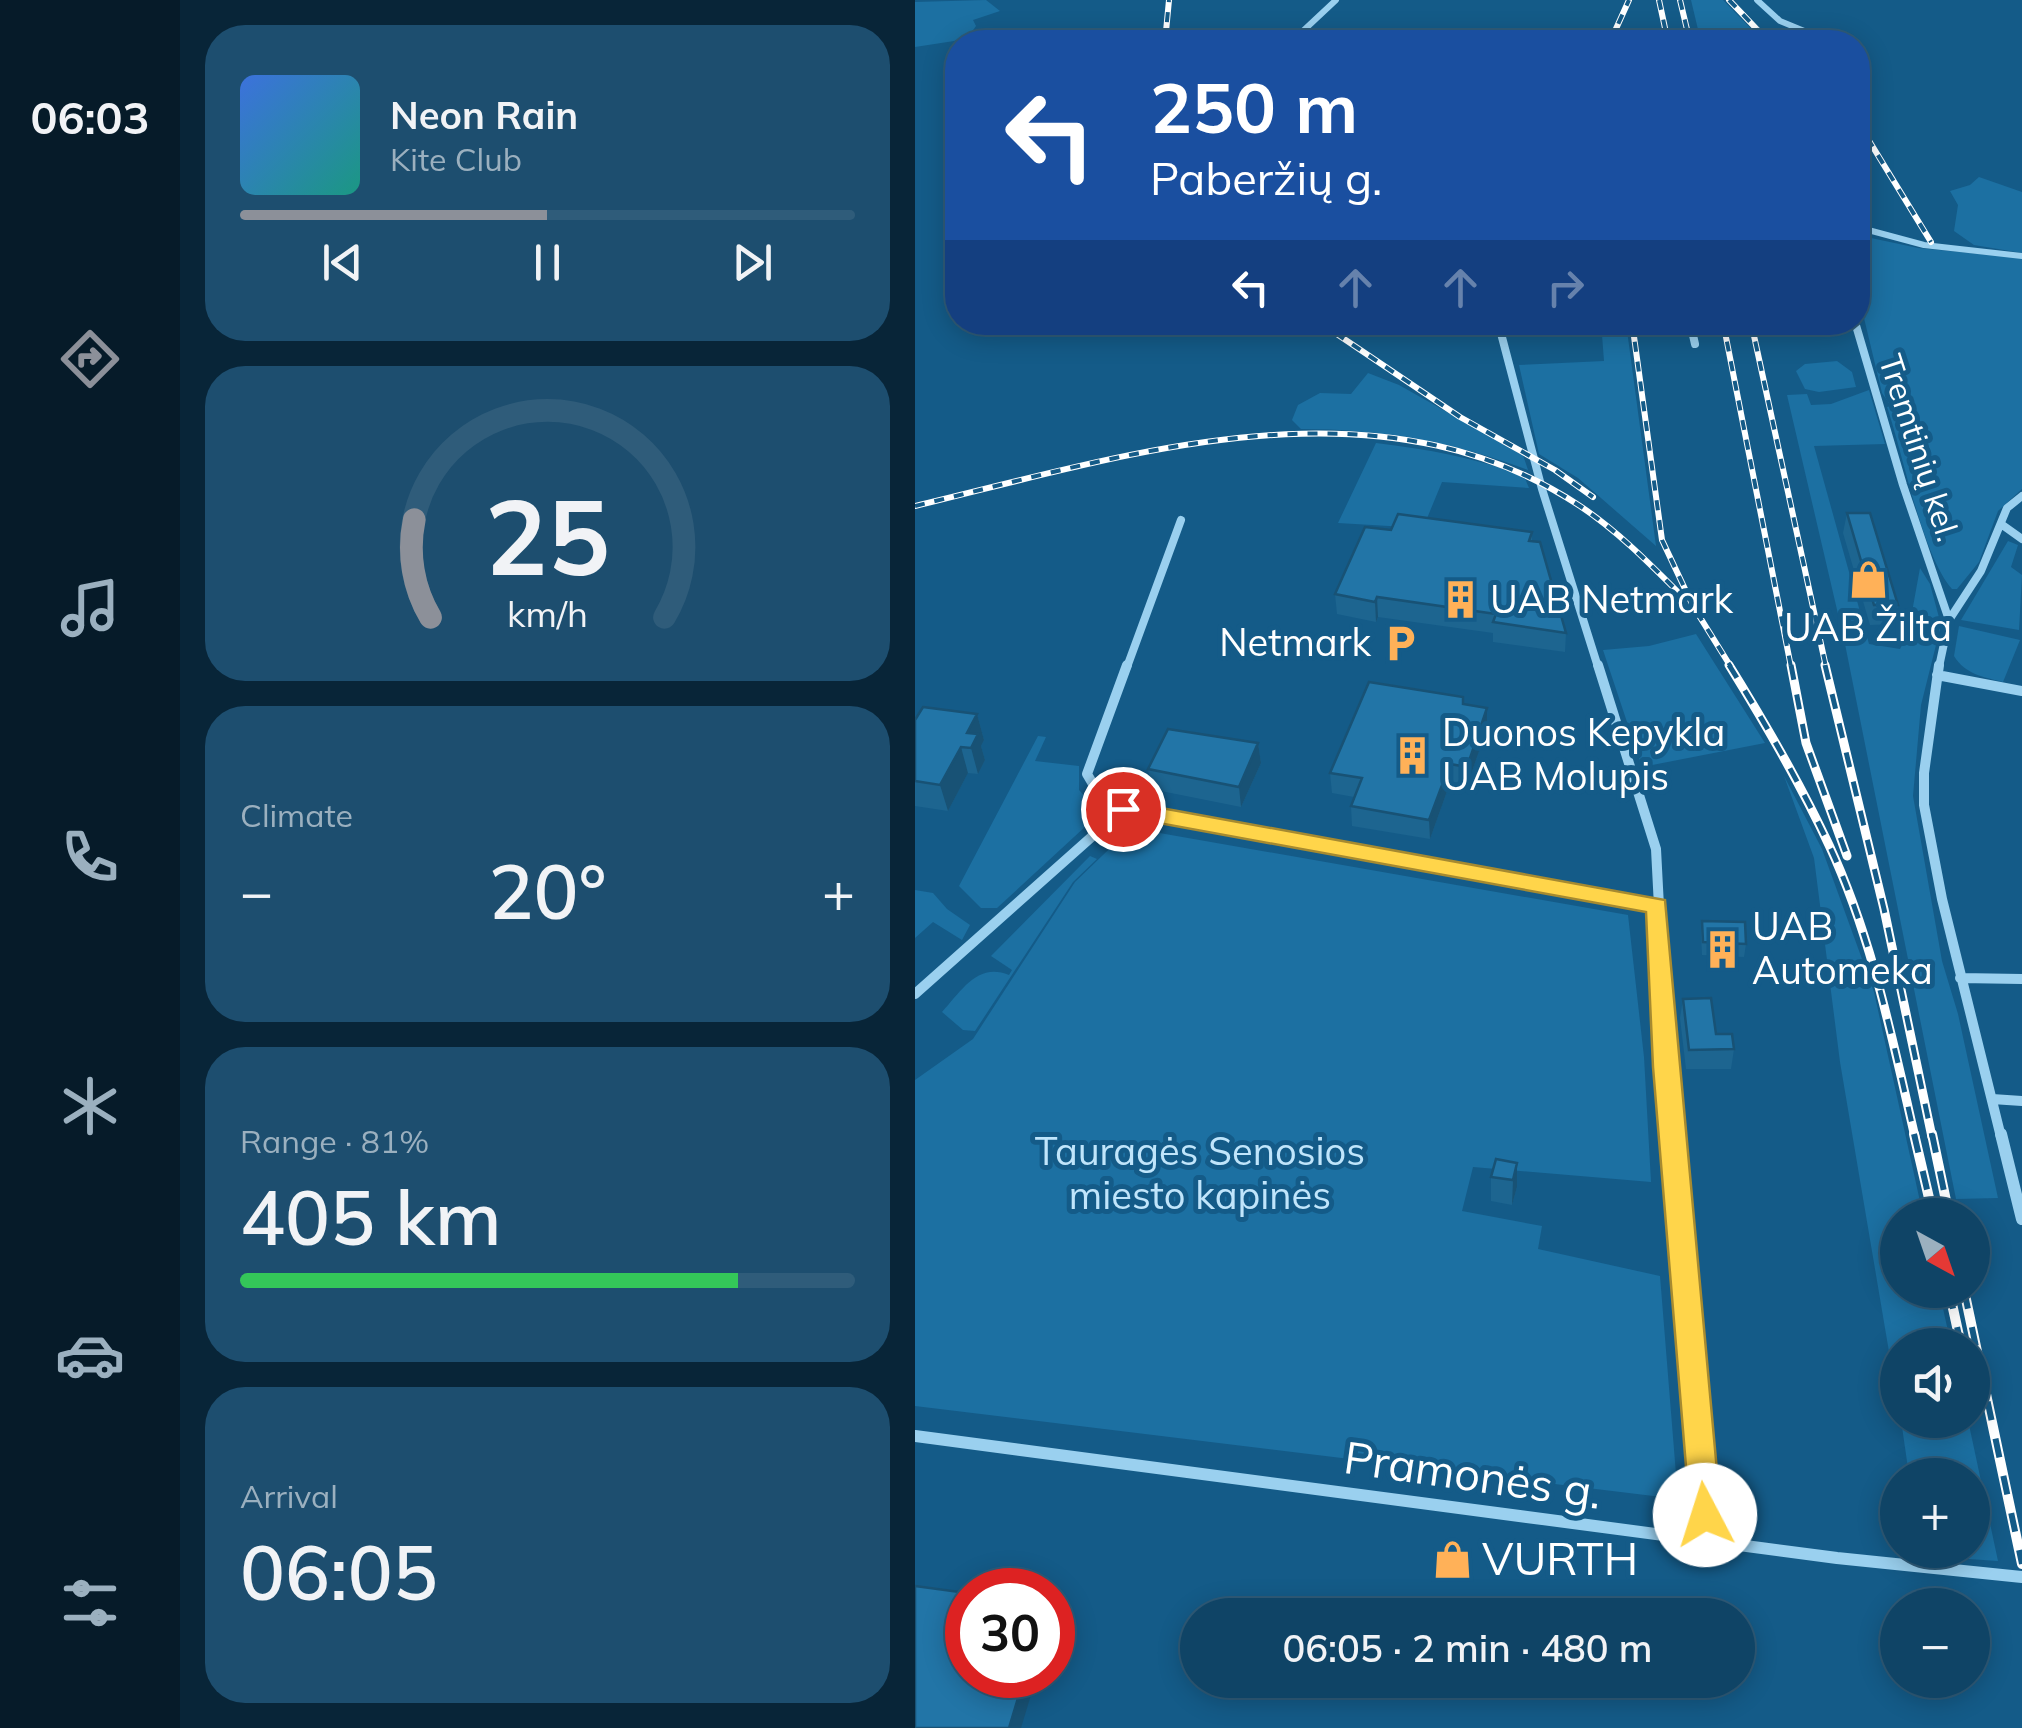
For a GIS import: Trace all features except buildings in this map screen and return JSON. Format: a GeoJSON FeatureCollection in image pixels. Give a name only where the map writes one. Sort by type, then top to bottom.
{"type":"FeatureCollection","features":[{"type":"Feature","properties":{"kind":"street"},"geometry":{"type":"LineString","coordinates":[[1304,30],[1336,0]]}},
{"type":"Feature","properties":{"kind":"street"},"geometry":{"type":"LineString","coordinates":[[1757,0],[1764,11],[1803,30]]}},
{"type":"Feature","properties":{"kind":"street"},"geometry":{"type":"LineString","coordinates":[[1870,231],[1924,245],[2022,256]]}},
{"type":"Feature","properties":{"kind":"street"},"geometry":{"type":"LineString","coordinates":[[1501,335],[1542,489],[1655,849],[1667,1087],[1707,1542]]}},
{"type":"Feature","properties":{"kind":"street"},"geometry":{"type":"LineString","coordinates":[[1693,335],[1695,344]]}},
{"type":"Feature","properties":{"kind":"street","name":"Tremtinių kel."},"geometry":{"type":"LineString","coordinates":[[1859,335],[1903,486],[1949,620]]}},
{"type":"Feature","properties":{"kind":"street","name":"Tremtinių kel."},"geometry":{"type":"LineString","coordinates":[[2022,496],[2007,508],[1969,592],[1949,620],[1924,773],[1924,805],[1960,978],[2022,1219]]}},
{"type":"Feature","properties":{"kind":"street"},"geometry":{"type":"LineString","coordinates":[[1181,520],[1087,774],[1101,799],[1123,809],[1657,906]]}},
{"type":"Feature","properties":{"kind":"street"},"geometry":{"type":"LineString","coordinates":[[2001,524],[2022,539]]}},
{"type":"Feature","properties":{"kind":"street","name":"Tremtinių kel."},"geometry":{"type":"LineString","coordinates":[[1939,588],[1952,595],[1969,592]]}},
{"type":"Feature","properties":{"kind":"street"},"geometry":{"type":"LineString","coordinates":[[1937,675],[2022,691]]}},
{"type":"Feature","properties":{"kind":"street"},"geometry":{"type":"LineString","coordinates":[[915,994],[1123,809]]}},
{"type":"Feature","properties":{"kind":"street"},"geometry":{"type":"LineString","coordinates":[[1960,978],[2022,980]]}},
{"type":"Feature","properties":{"kind":"street"},"geometry":{"type":"LineString","coordinates":[[1992,1099],[2022,1101]]}},
{"type":"Feature","properties":{"kind":"street","name":"Pramonės g."},"geometry":{"type":"LineString","coordinates":[[915,1436],[1707,1542],[2022,1576]]}},
{"type":"Feature","properties":{"kind":"green space"},"geometry":{"type":"Polygon","coordinates":[[[986,0],[1000,11],[973,20],[973,30],[945,30],[945,42],[915,47],[915,2],[986,0]]]}},
{"type":"Feature","properties":{"kind":"green space"},"geometry":{"type":"Polygon","coordinates":[[[1691,0],[1723,0],[1752,30],[1698,30],[1691,0]]]}},
{"type":"Feature","properties":{"kind":"green space"},"geometry":{"type":"Polygon","coordinates":[[[1979,177],[2022,192],[2022,253],[1974,245],[1954,231],[1958,205],[1950,191],[1970,185],[1979,177]]]}},
{"type":"Feature","properties":{"kind":"green space"},"geometry":{"type":"Polygon","coordinates":[[[1870,238],[1918,248],[2022,258],[2022,489],[1998,511],[1979,562],[1957,589],[1952,589],[1931,553],[1887,407],[1891,406],[1882,393],[1868,335],[1870,238]]]}},
{"type":"Feature","properties":{"kind":"green space"},"geometry":{"type":"Polygon","coordinates":[[[1602,335],[1628,335],[1656,546],[1578,478],[1539,454],[1519,365],[1604,361],[1602,335]]]}},
{"type":"Feature","properties":{"kind":"green space"},"geometry":{"type":"Polygon","coordinates":[[[1837,361],[1852,372],[1856,387],[1819,392],[1805,389],[1796,371],[1805,364],[1837,361]]]}},
{"type":"Feature","properties":{"kind":"green space"},"geometry":{"type":"Polygon","coordinates":[[[1368,373],[1399,385],[1523,455],[1528,470],[1444,445],[1359,431],[1301,429],[1292,420],[1298,405],[1320,393],[1351,394],[1368,373]]]}},
{"type":"Feature","properties":{"kind":"green space"},"geometry":{"type":"Polygon","coordinates":[[[1869,390],[1885,444],[1814,446],[1869,644],[1900,649],[1908,634],[1920,568],[1930,584],[1941,625],[1921,705],[1913,796],[1942,961],[1958,1014],[1998,1198],[1956,1198],[1845,644],[1787,395],[1807,394],[1811,405],[1831,404],[1869,390]]]}},
{"type":"Feature","properties":{"kind":"green space"},"geometry":{"type":"Polygon","coordinates":[[[1376,443],[1488,464],[1524,476],[1529,488],[1442,482],[1423,528],[1338,523],[1376,443]]]}},
{"type":"Feature","properties":{"kind":"green space"},"geometry":{"type":"Polygon","coordinates":[[[2008,541],[2018,545],[2011,567],[2022,575],[2019,630],[1961,620],[2008,541]]]}},
{"type":"Feature","properties":{"kind":"green space"},"geometry":{"type":"Polygon","coordinates":[[[1959,626],[2020,640],[2003,682],[1975,674],[1958,662],[1954,656],[1959,626]]]}},
{"type":"Feature","properties":{"kind":"green space"},"geometry":{"type":"Polygon","coordinates":[[[1696,634],[1765,743],[1642,767],[1603,650],[1649,646],[1696,634]]]}},
{"type":"Feature","properties":{"kind":"green space"},"geometry":{"type":"Polygon","coordinates":[[[1038,736],[1046,737],[1035,761],[1079,766],[1079,790],[1100,813],[997,908],[981,908],[959,886],[1038,736]]]}},
{"type":"Feature","properties":{"kind":"green space"},"geometry":{"type":"Polygon","coordinates":[[[1784,776],[1822,849],[1874,992],[1919,1198],[1880,1198],[1880,1298],[1840,1062],[1814,858],[1784,776]]]}},
{"type":"Feature","properties":{"kind":"green space","name":"Tauragės Senosios miesto kapinės"},"geometry":{"type":"Polygon","coordinates":[[[1131,828],[1628,915],[1644,1057],[1651,1182],[1473,1167],[1462,1211],[1542,1226],[1538,1249],[1660,1276],[1678,1499],[915,1406],[915,1080],[973,1039],[1075,882],[1131,828]]]}},
{"type":"Feature","properties":{"kind":"green space"},"geometry":{"type":"Polygon","coordinates":[[[1090,856],[1097,859],[1073,882],[975,1031],[963,1030],[942,1012],[979,975],[1009,975],[1012,970],[991,956],[1090,856]]]}},
{"type":"Feature","properties":{"kind":"green space"},"geometry":{"type":"Polygon","coordinates":[[[915,890],[933,893],[970,925],[962,940],[933,922],[915,938],[915,890]]]}},
{"type":"Feature","properties":{"kind":"green space"},"geometry":{"type":"Polygon","coordinates":[[[1882,1308],[1943,1308],[1947,1328],[1885,1328],[1882,1308]]]}},
{"type":"Feature","properties":{"kind":"green space"},"geometry":{"type":"Polygon","coordinates":[[[1904,1438],[1972,1438],[1976,1458],[1907,1458],[1904,1438]]]}},
{"type":"Feature","properties":{"kind":"green space"},"geometry":{"type":"Polygon","coordinates":[[[1990,1523],[1998,1561],[1990,1560],[1990,1523]]]}},
{"type":"Feature","properties":{"kind":"railway"},"geometry":{"type":"LineString","coordinates":[[1166,30],[1169,0]]}},
{"type":"Feature","properties":{"kind":"railway"},"geometry":{"type":"LineString","coordinates":[[1615,30],[1629,0]]}},
{"type":"Feature","properties":{"kind":"railway"},"geometry":{"type":"LineString","coordinates":[[1659,0],[1665,30]]}},
{"type":"Feature","properties":{"kind":"railway"},"geometry":{"type":"LineString","coordinates":[[1680,0],[1687,30]]}},
{"type":"Feature","properties":{"kind":"railway"},"geometry":{"type":"LineString","coordinates":[[1729,0],[1758,30]]}},
{"type":"Feature","properties":{"kind":"railway"},"geometry":{"type":"LineString","coordinates":[[1870,142],[1931,242]]}},
{"type":"Feature","properties":{"kind":"railway"},"geometry":{"type":"LineString","coordinates":[[1338,335],[1460,417],[1555,470],[1593,497]]}},
{"type":"Feature","properties":{"kind":"railway"},"geometry":{"type":"LineString","coordinates":[[1634,335],[1662,540],[1693,606],[1731,667]]}},
{"type":"Feature","properties":{"kind":"railway"},"geometry":{"type":"LineString","coordinates":[[1726,335],[1791,667]]}},
{"type":"Feature","properties":{"kind":"railway"},"geometry":{"type":"LineString","coordinates":[[1754,335],[1826,667]]}},
{"type":"Feature","properties":{"kind":"railway"},"geometry":{"type":"LineString","coordinates":[[915,506],[1165,448],[1251,437],[1337,434],[1420,442],[1502,465],[1580,506],[1618,535],[1677,591]]}},
{"type":"Feature","properties":{"kind":"railway"},"geometry":{"type":"LineString","coordinates":[[1729,665],[1794,776],[1844,880],[1879,988],[1915,1137]]}},
{"type":"Feature","properties":{"kind":"railway"},"geometry":{"type":"LineString","coordinates":[[1791,665],[1806,743],[1847,856]]}},
{"type":"Feature","properties":{"kind":"railway"},"geometry":{"type":"LineString","coordinates":[[1825,665],[1884,909],[1932,1137]]}},
{"type":"Feature","properties":{"kind":"railway"},"geometry":{"type":"LineString","coordinates":[[1914,1134],[1929,1198]]}},
{"type":"Feature","properties":{"kind":"railway"},"geometry":{"type":"LineString","coordinates":[[1932,1134],[1945,1198]]}},
{"type":"Feature","properties":{"kind":"railway"},"geometry":{"type":"LineString","coordinates":[[1953,1308],[1957,1328]]}},
{"type":"Feature","properties":{"kind":"railway"},"geometry":{"type":"LineString","coordinates":[[1968,1308],[2022,1564]]}},
{"type":"Feature","properties":{"kind":"place","name":"UAB Žilta"},"geometry":{"type":"Point","coordinates":[1868,579]}},
{"type":"Feature","properties":{"kind":"place","name":"UAB Netmark"},"geometry":{"type":"Point","coordinates":[1460,600]}},
{"type":"Feature","properties":{"kind":"place","name":"Netmark"},"geometry":{"type":"Point","coordinates":[1401,643]}},
{"type":"Feature","properties":{"kind":"place","name":"Duonos Kepykla UAB Molupis"},"geometry":{"type":"Point","coordinates":[1412,755]}},
{"type":"Feature","properties":{"kind":"place","name":"UAB Automeka"},"geometry":{"type":"Point","coordinates":[1722,949]}},
{"type":"Feature","properties":{"kind":"place","name":"VURTH"},"geometry":{"type":"Point","coordinates":[1452,1559]}},
{"type":"Feature","properties":{"kind":"route"},"geometry":{"type":"LineString","coordinates":[[1123,809],[1657,906],[1665,1067],[1705,1515]]}}]}
